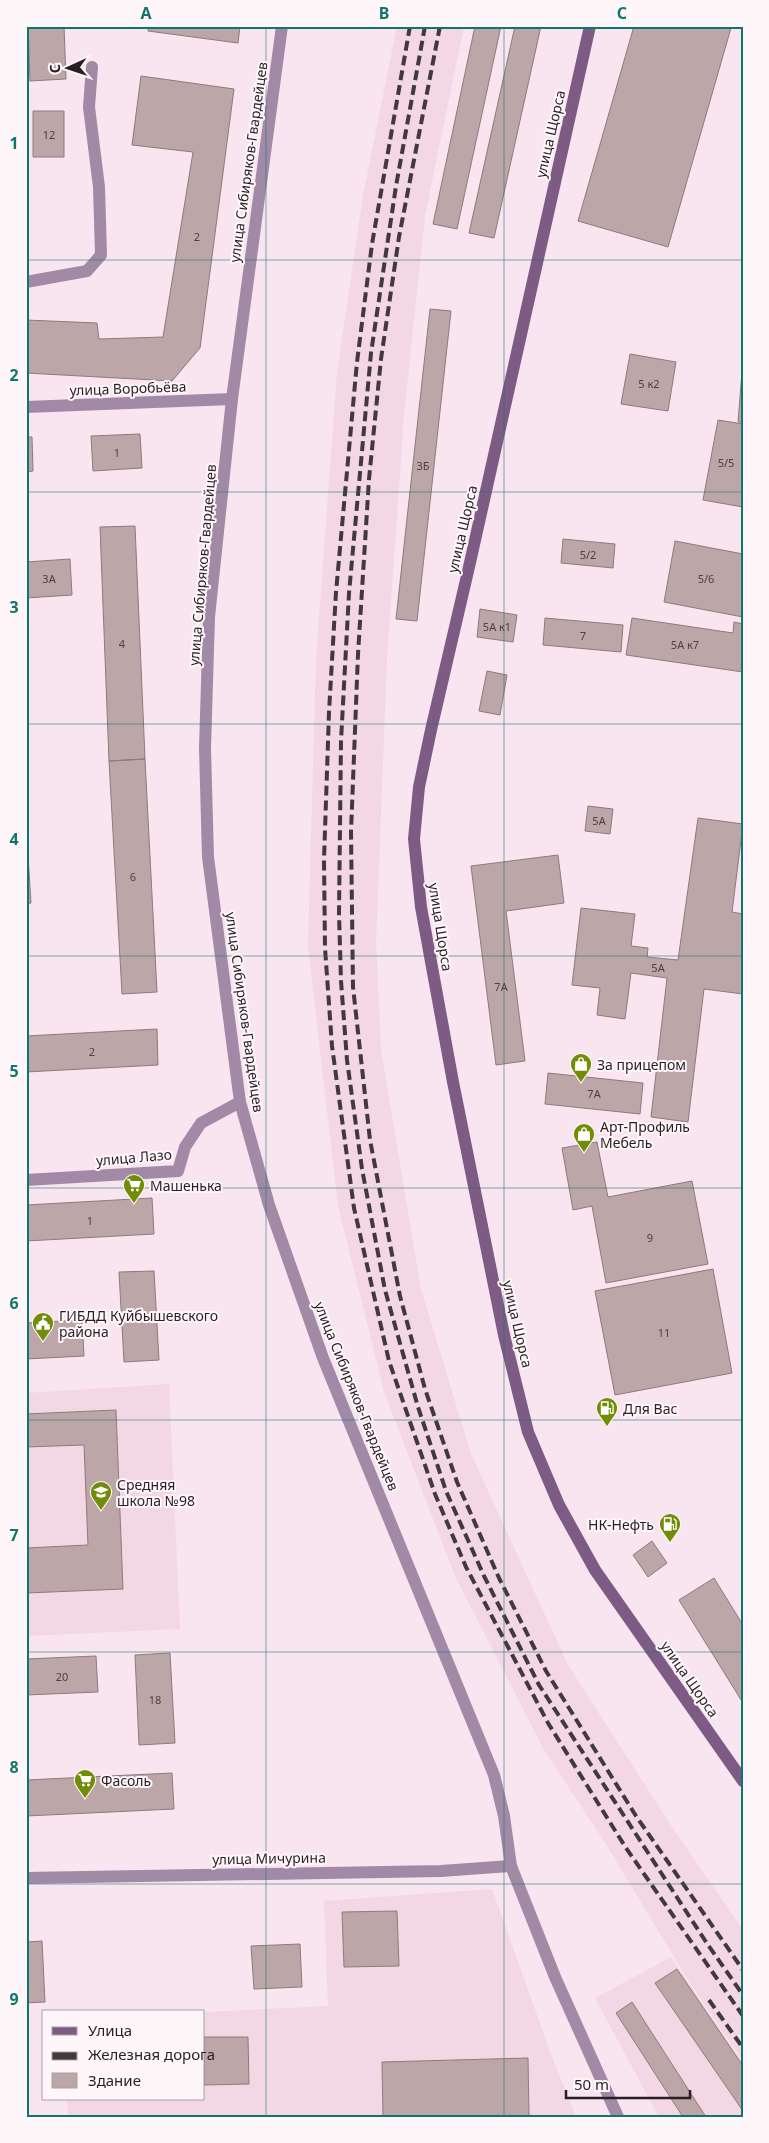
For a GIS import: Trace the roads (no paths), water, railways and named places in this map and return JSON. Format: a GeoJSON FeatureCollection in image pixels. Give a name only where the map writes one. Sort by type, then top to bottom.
{"type":"FeatureCollection","features":[{"type":"Feature","properties":{"kind":"main road","name":"улица Щорса"},"geometry":{"type":"LineString","coordinates":[[590,26],[469,567],[430,730],[419,787],[414,840],[421,907],[453,1082],[504,1335],[528,1432],[559,1505],[595,1570],[743,1781]]}},
{"type":"Feature","properties":{"kind":"street","name":"улица Сибиряков-Гвардейцев"},"geometry":{"type":"LineString","coordinates":[[282,26],[232,399],[210,617],[205,748],[208,857],[240,1102],[269,1204],[323,1358],[494,1775],[504,1816],[511,1866],[555,1977],[618,2117]]}},
{"type":"Feature","properties":{"kind":"street"},"geometry":{"type":"LineString","coordinates":[[26,282],[87,271],[100,255],[99,187],[89,107],[92,67]]}},
{"type":"Feature","properties":{"kind":"street","name":"улица Воробьёва"},"geometry":{"type":"LineString","coordinates":[[26,407],[232,399]]}},
{"type":"Feature","properties":{"kind":"street","name":"улица Лазо"},"geometry":{"type":"LineString","coordinates":[[26,1180],[178,1171],[185,1147],[201,1123],[240,1102]]}},
{"type":"Feature","properties":{"kind":"street","name":"улица Мичурина"},"geometry":{"type":"LineString","coordinates":[[26,1878],[441,1871],[511,1866]]}},
{"type":"Feature","properties":{"kind":"railway"},"geometry":{"type":"LineString","coordinates":[[410,26],[372,244],[357,362],[336,592],[329,712],[324,860],[325,948],[332,1046],[354,1208],[389,1361],[435,1494],[466,1567],[548,1723],[626,1848],[743,2016]]}},
{"type":"Feature","properties":{"kind":"railway"},"geometry":{"type":"LineString","coordinates":[[425,26],[396,186],[371,353],[349,593],[341,741],[339,913],[341,981],[347,1060],[362,1169],[385,1290],[418,1407],[446,1491],[484,1576],[539,1685],[706,1942],[743,1995]]}},
{"type":"Feature","properties":{"kind":"railway"},"geometry":{"type":"LineString","coordinates":[[440,26],[399,237],[381,359],[369,479],[358,654],[351,832],[353,987],[370,1140],[400,1296],[425,1389],[457,1482],[499,1578],[546,1671],[636,1816],[743,1970]]}},
{"type":"Feature","properties":{"kind":"railway"},"geometry":{"type":"LineString","coordinates":[[709,2000],[743,2048]]}},
{"type":"Feature","properties":{"kind":"place","name":"За прицепом"},"geometry":{"type":"Point","coordinates":[581,1083]}},
{"type":"Feature","properties":{"kind":"place","name":"Арт-Профиль Мебель"},"geometry":{"type":"Point","coordinates":[584,1153]}},
{"type":"Feature","properties":{"kind":"place","name":"Машенька"},"geometry":{"type":"Point","coordinates":[134,1204]}},
{"type":"Feature","properties":{"kind":"place","name":"ГИБДД Куйбышевского района"},"geometry":{"type":"Point","coordinates":[43,1342]}},
{"type":"Feature","properties":{"kind":"place","name":"Для Вас"},"geometry":{"type":"Point","coordinates":[607,1427]}},
{"type":"Feature","properties":{"kind":"place","name":"Средняя школа №98"},"geometry":{"type":"Point","coordinates":[101,1511]}},
{"type":"Feature","properties":{"kind":"place","name":"НК-Нефть"},"geometry":{"type":"Point","coordinates":[670,1543]}},
{"type":"Feature","properties":{"kind":"place","name":"Фасоль"},"geometry":{"type":"Point","coordinates":[85,1799]}}]}
